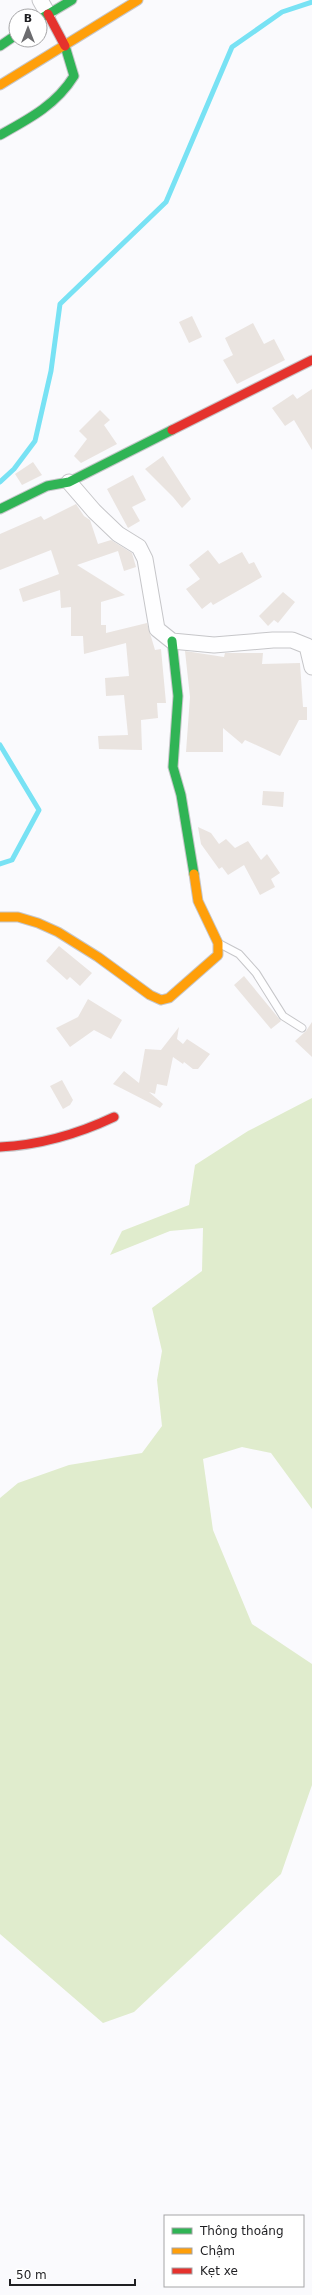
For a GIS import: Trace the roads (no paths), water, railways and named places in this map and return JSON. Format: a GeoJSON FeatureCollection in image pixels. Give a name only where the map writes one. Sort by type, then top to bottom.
{"type":"FeatureCollection","features":[{"type":"Feature","properties":{"kind":"street"},"geometry":{"type":"LineString","coordinates":[[48,15],[72,0]]}},
{"type":"Feature","properties":{"kind":"street"},"geometry":{"type":"LineString","coordinates":[[0,85],[138,0]]}},
{"type":"Feature","properties":{"kind":"street"},"geometry":{"type":"LineString","coordinates":[[0,135],[44,110],[66,91],[74,76],[65,46],[48,23]]}},
{"type":"Feature","properties":{"kind":"street"},"geometry":{"type":"LineString","coordinates":[[0,509],[47,486],[69,482],[312,360]]}},
{"type":"Feature","properties":{"kind":"street"},"geometry":{"type":"LineString","coordinates":[[69,482],[94,512],[118,534],[139,547],[145,559],[157,629],[172,642],[214,645],[273,640],[292,640],[307,646],[312,667]]}},
{"type":"Feature","properties":{"kind":"street"},"geometry":{"type":"LineString","coordinates":[[0,917],[12,915],[36,920],[57,931],[150,995],[161,1000],[169,998],[196,976],[218,954],[218,944],[198,901],[182,795],[173,767],[178,696],[172,642]]}},
{"type":"Feature","properties":{"kind":"street"},"geometry":{"type":"LineString","coordinates":[[0,1147],[22,1145],[89,1129],[114,1117]]}},
{"type":"Feature","properties":{"kind":"lane"},"geometry":{"type":"LineString","coordinates":[[218,944],[239,954],[256,973],[283,1016],[302,1028]]}},
{"type":"Feature","properties":{"kind":"waterway"},"geometry":{"type":"LineString","coordinates":[[0,482],[14,469],[35,441],[51,371],[60,304],[166,202],[232,47],[282,12],[312,2]]}},
{"type":"Feature","properties":{"kind":"waterway"},"geometry":{"type":"LineString","coordinates":[[0,745],[39,810],[12,860],[0,864]]}}]}
